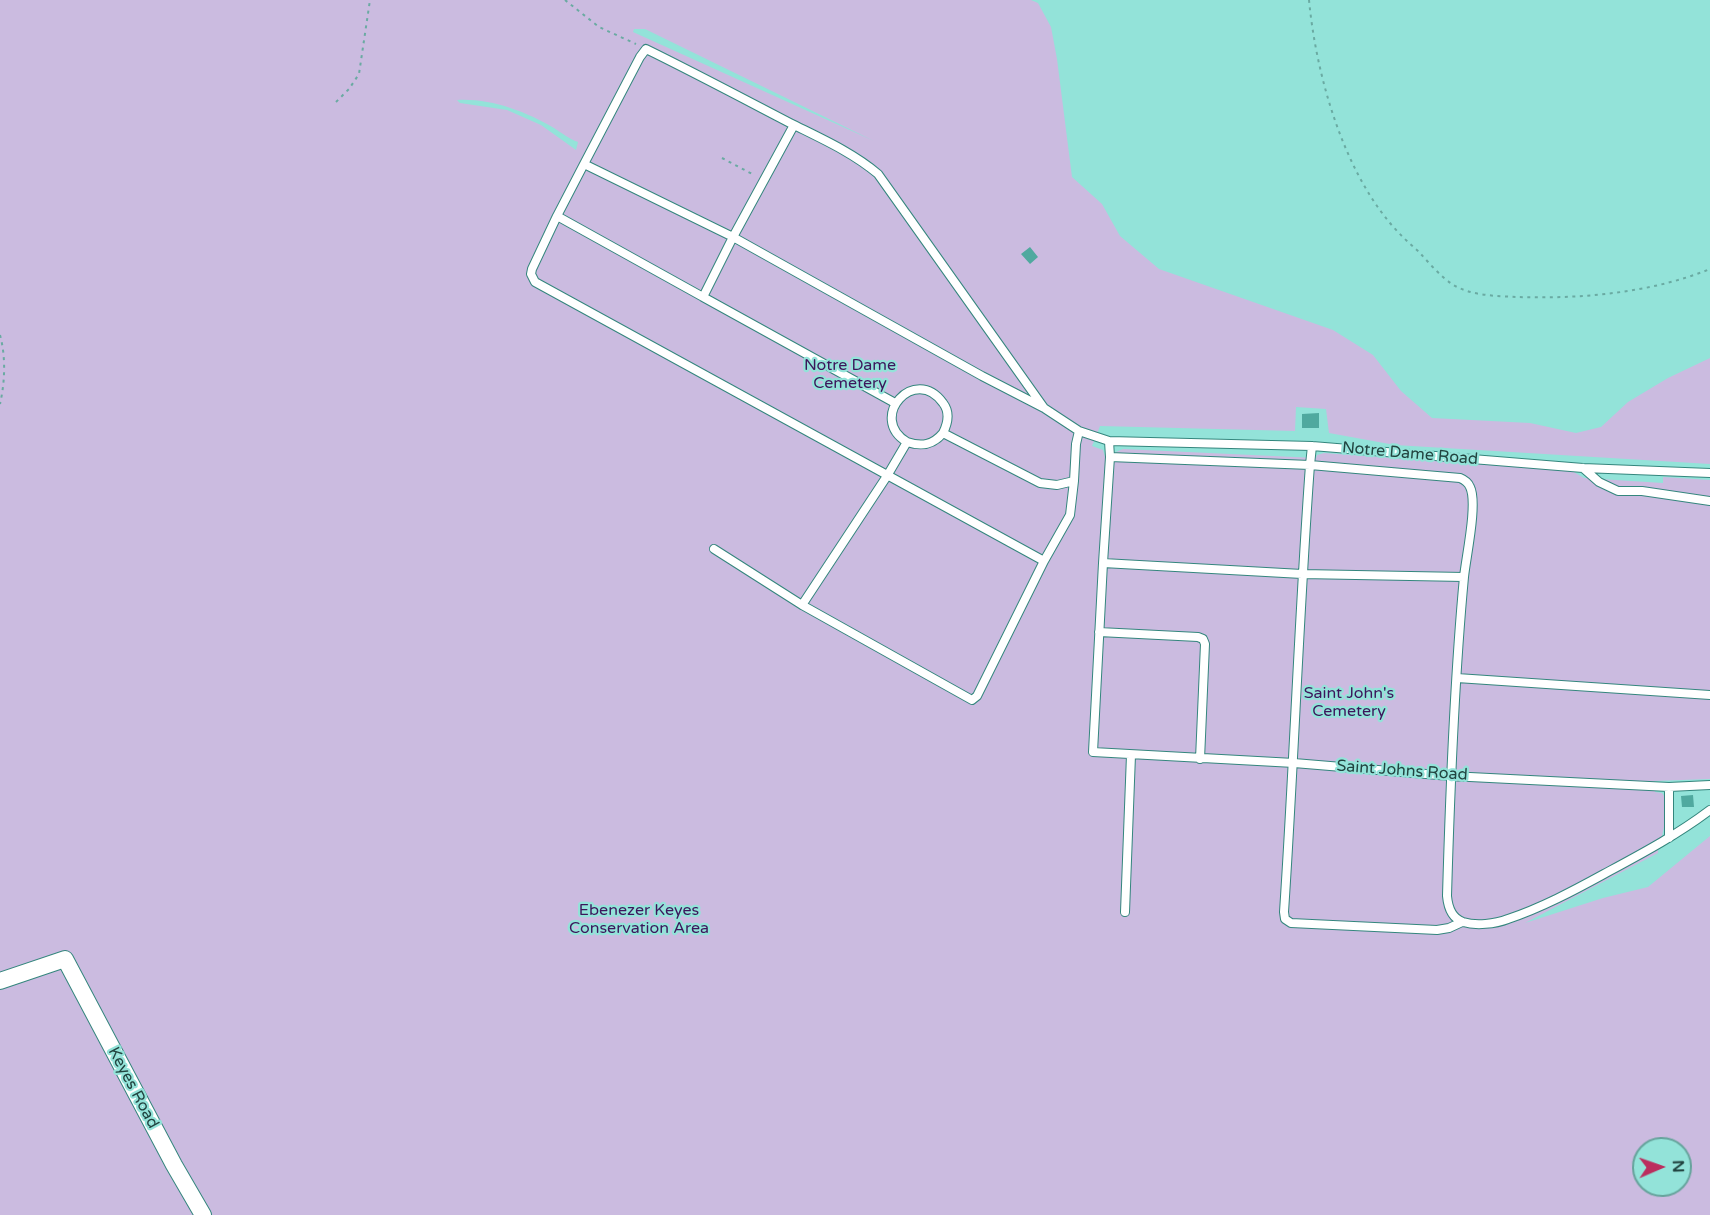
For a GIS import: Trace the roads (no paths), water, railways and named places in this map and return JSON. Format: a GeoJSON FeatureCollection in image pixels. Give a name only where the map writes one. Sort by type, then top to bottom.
{"type":"FeatureCollection","features":[{"type":"Feature","properties":{"kind":"street","name":"Keyes Road"},"geometry":{"type":"LineString","coordinates":[[0,981],[65,959],[174,1166],[203,1215]]}},
{"type":"Feature","properties":{"kind":"lane"},"geometry":{"type":"LineString","coordinates":[[1044,408],[878,174],[867,164],[646,50],[640,57],[557,216],[532,269],[534,282],[1044,561]]}},
{"type":"Feature","properties":{"kind":"lane"},"geometry":{"type":"LineString","coordinates":[[702,297],[794,125]]}},
{"type":"Feature","properties":{"kind":"lane","name":"Notre Dame Road"},"geometry":{"type":"LineString","coordinates":[[584,164],[733,237],[1044,408],[1079,431],[1109,441],[1312,446],[1583,468],[1710,473]]}},
{"type":"Feature","properties":{"kind":"lane"},"geometry":{"type":"LineString","coordinates":[[557,216],[895,403]]}},
{"type":"Feature","properties":{"kind":"lane"},"geometry":{"type":"LineString","coordinates":[[918,389],[938,395],[946,407],[948,418],[943,434],[928,444],[916,445],[907,442],[894,429],[892,410],[895,403],[907,392],[918,389]]}},
{"type":"Feature","properties":{"kind":"lane"},"geometry":{"type":"LineString","coordinates":[[714,549],[802,605],[972,700],[977,696],[1044,561],[1070,515],[1079,431]]}},
{"type":"Feature","properties":{"kind":"lane"},"geometry":{"type":"LineString","coordinates":[[943,434],[1040,483],[1057,485],[1074,481]]}},
{"type":"Feature","properties":{"kind":"lane"},"geometry":{"type":"LineString","coordinates":[[1109,441],[1110,457],[1099,632],[1203,639],[1205,644],[1200,759]]}},
{"type":"Feature","properties":{"kind":"lane"},"geometry":{"type":"LineString","coordinates":[[802,605],[907,442]]}},
{"type":"Feature","properties":{"kind":"lane"},"geometry":{"type":"LineString","coordinates":[[1312,446],[1302,574],[1285,919],[1291,922],[1437,930],[1462,922]]}},
{"type":"Feature","properties":{"kind":"lane"},"geometry":{"type":"LineString","coordinates":[[1110,457],[1310,465],[1460,478],[1466,481],[1472,490],[1473,505],[1464,577],[1450,776],[1446,896],[1453,915],[1462,922],[1478,924],[1507,920],[1569,893],[1669,838],[1710,810]]}},
{"type":"Feature","properties":{"kind":"lane"},"geometry":{"type":"LineString","coordinates":[[1583,468],[1599,482],[1618,491],[1664,494],[1710,501]]}},
{"type":"Feature","properties":{"kind":"lane"},"geometry":{"type":"LineString","coordinates":[[1103,563],[1302,574],[1464,577]]}},
{"type":"Feature","properties":{"kind":"lane","name":"Saint Johns Road"},"geometry":{"type":"LineString","coordinates":[[1099,632],[1093,752],[1294,763],[1450,776],[1669,787],[1710,785]]}},
{"type":"Feature","properties":{"kind":"lane"},"geometry":{"type":"LineString","coordinates":[[1457,678],[1710,695]]}},
{"type":"Feature","properties":{"kind":"lane"},"geometry":{"type":"LineString","coordinates":[[1125,912],[1131,755]]}},
{"type":"Feature","properties":{"kind":"lane"},"geometry":{"type":"LineString","coordinates":[[1669,787],[1669,838]]}},
{"type":"Feature","properties":{"kind":"park label","name":"Notre Dame Cemetery"},"geometry":{"type":"Point","coordinates":[850,375]}},
{"type":"Feature","properties":{"kind":"park label","name":"Saint John's Cemetery"},"geometry":{"type":"Point","coordinates":[1349,703]}},
{"type":"Feature","properties":{"kind":"park label","name":"Ebenezer Keyes Conservation Area"},"geometry":{"type":"Point","coordinates":[639,920]}}]}
